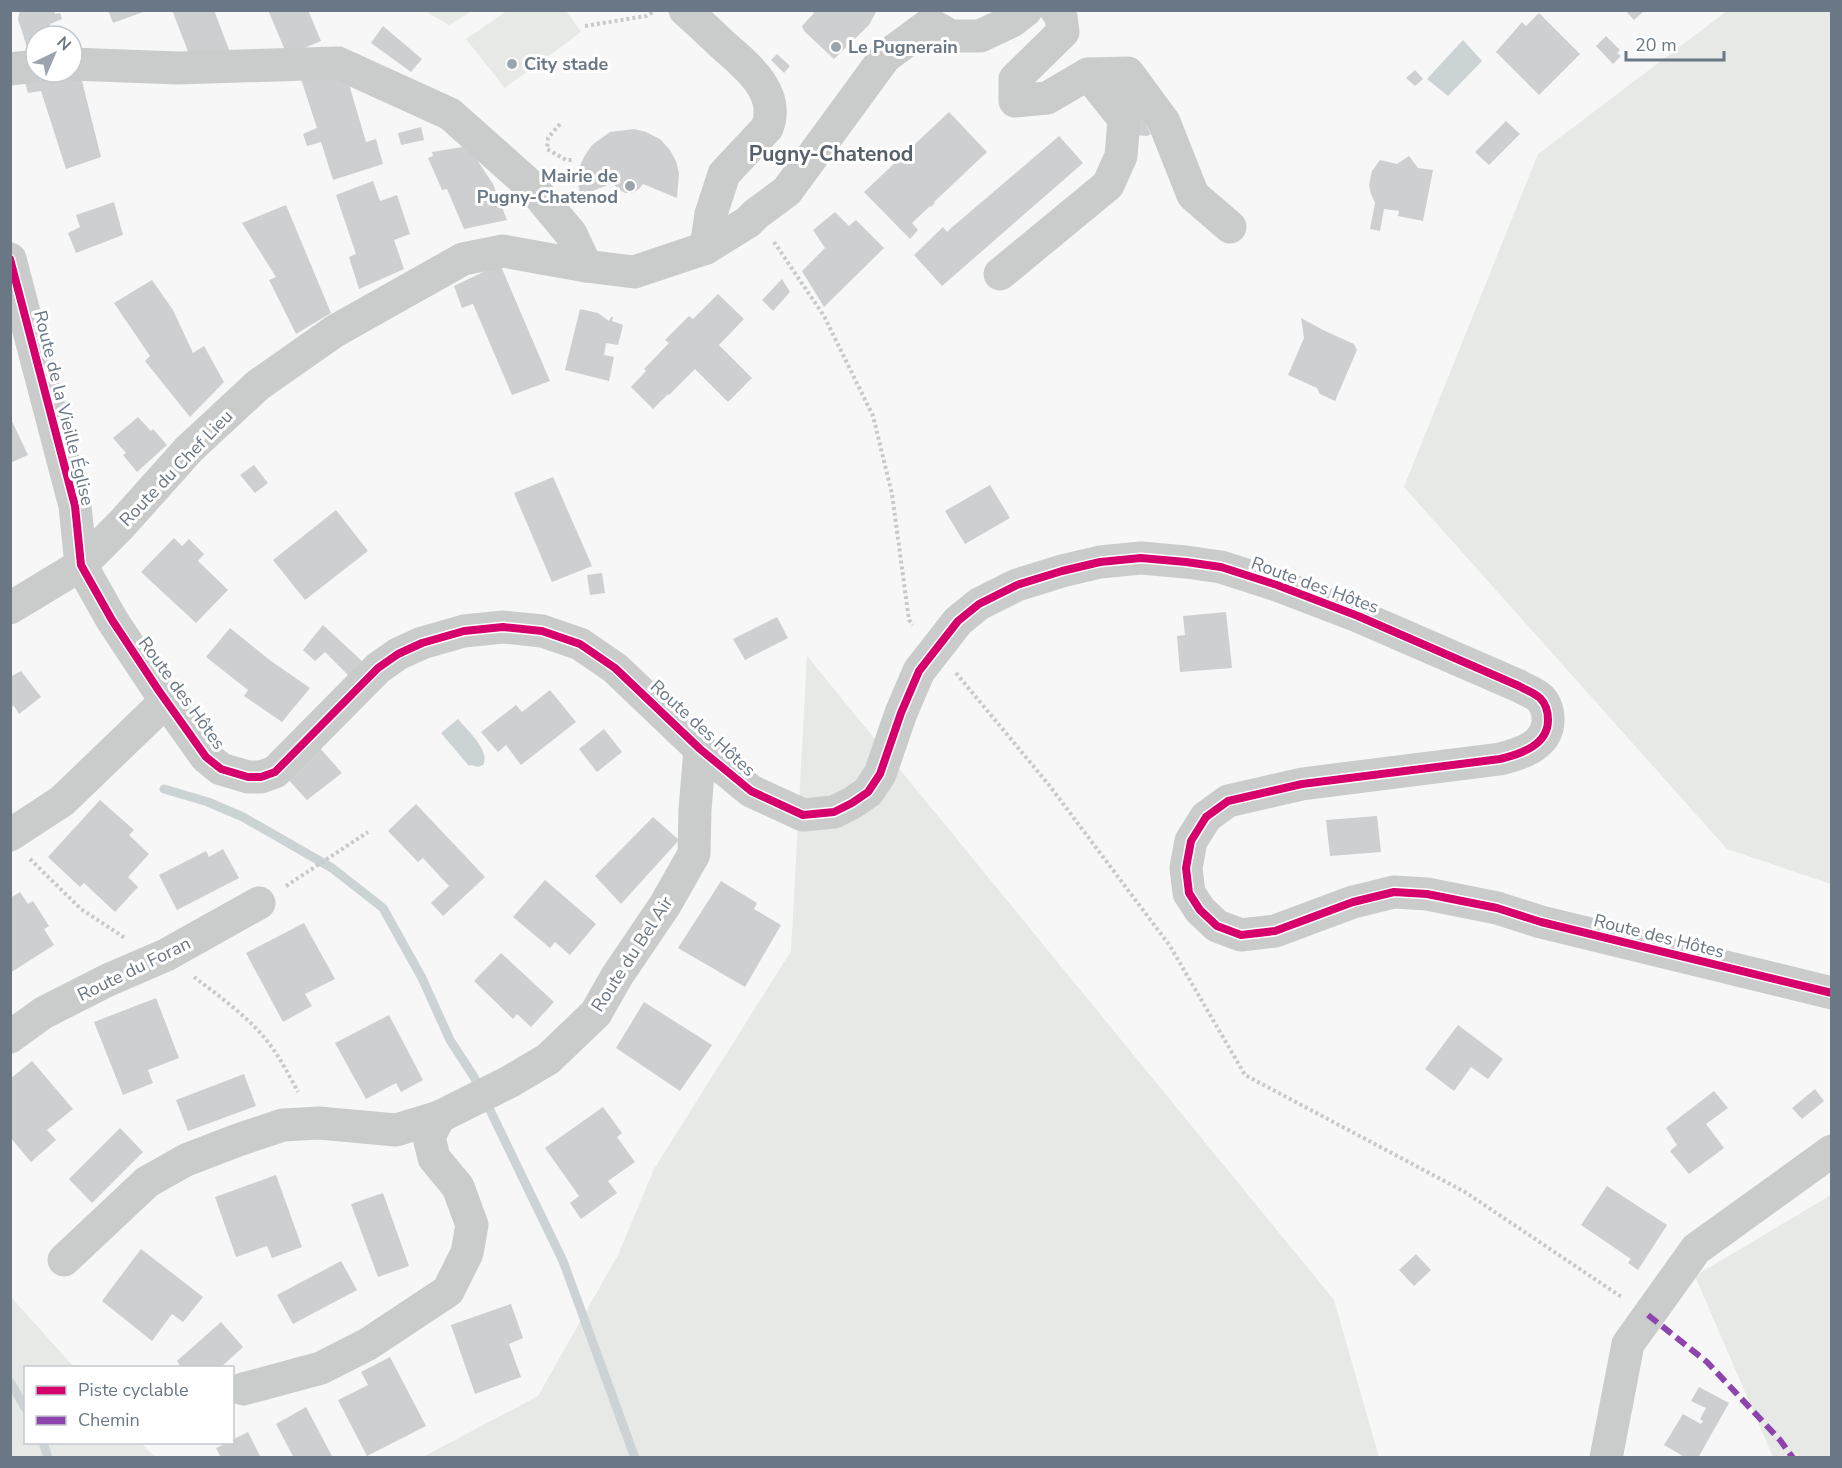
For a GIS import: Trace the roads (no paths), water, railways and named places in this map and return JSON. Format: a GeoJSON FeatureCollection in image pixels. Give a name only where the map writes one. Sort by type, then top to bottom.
{"type":"FeatureCollection","features":[{"type":"Feature","properties":{"kind":"street"},"geometry":{"type":"LineString","coordinates":[[686,10],[753,71],[771,107],[767,128],[724,174],[711,214],[706,248]]}},
{"type":"Feature","properties":{"kind":"street"},"geometry":{"type":"LineString","coordinates":[[84,64],[178,68],[338,63],[450,114],[532,187],[571,234],[586,266],[634,272],[706,248],[748,222],[787,191],[885,57],[927,17],[951,36],[980,36],[1012,21],[1026,10]]}},
{"type":"Feature","properties":{"kind":"street"},"geometry":{"type":"LineString","coordinates":[[1056,10],[1061,16],[1063,32],[1015,79],[1015,100],[1047,98],[1088,74],[1128,73],[1164,122],[1193,195],[1230,227]]}},
{"type":"Feature","properties":{"kind":"street"},"geometry":{"type":"LineString","coordinates":[[1000,274],[1108,185],[1121,156],[1124,119],[1088,74]]}},
{"type":"Feature","properties":{"kind":"street","name":"Route du Chef Lieu"},"geometry":{"type":"LineString","coordinates":[[10,608],[81,565],[121,525],[189,449],[258,385],[335,331],[463,259],[503,251],[586,266]]}},
{"type":"Feature","properties":{"kind":"street","name":"Route de la Vieille Église"},"geometry":{"type":"LineString","coordinates":[[10,259],[75,506],[81,565]]}},
{"type":"Feature","properties":{"kind":"street","name":"Route des Hôtes"},"geometry":{"type":"LineString","coordinates":[[81,565],[112,620],[166,701],[206,757],[221,769],[248,777],[261,777],[275,772],[378,668],[398,654],[422,643],[464,631],[503,627],[542,630],[580,644],[615,668],[700,749],[751,791],[803,815],[834,812],[868,792],[880,774],[901,713],[919,671],[958,621],[979,604],[1017,585],[1100,562],[1142,558],[1221,567],[1277,585],[1358,616],[1519,686],[1540,699],[1548,711],[1548,729],[1537,744],[1521,754],[1500,759],[1302,784],[1228,801],[1206,817],[1191,841],[1186,868],[1189,893],[1200,909],[1217,926],[1241,935],[1275,931],[1353,902],[1394,892],[1427,894],[1497,909],[1564,928],[1832,993]]}},
{"type":"Feature","properties":{"kind":"street"},"geometry":{"type":"LineString","coordinates":[[19,845],[166,701]]}},
{"type":"Feature","properties":{"kind":"street","name":"Route du Bel Air"},"geometry":{"type":"LineString","coordinates":[[64,1260],[147,1182],[186,1160],[283,1125],[318,1123],[396,1130],[452,1111],[548,1059],[596,1013],[617,976],[665,905],[694,854],[700,749]]}},
{"type":"Feature","properties":{"kind":"street","name":"Route du Foran"},"geometry":{"type":"LineString","coordinates":[[10,1037],[43,1013],[108,980],[166,955],[271,896]]}},
{"type":"Feature","properties":{"kind":"street"},"geometry":{"type":"LineString","coordinates":[[243,1389],[321,1368],[368,1344],[448,1291],[467,1253],[472,1224],[458,1187],[434,1158],[429,1137],[452,1111]]}},
{"type":"Feature","properties":{"kind":"street"},"geometry":{"type":"LineString","coordinates":[[1606,1458],[1628,1344],[1696,1249],[1832,1151]]}},
{"type":"Feature","properties":{"kind":"waterway"},"geometry":{"type":"LineString","coordinates":[[164,789],[208,802],[243,817],[332,868],[383,908],[422,978],[450,1040],[474,1077],[563,1261],[635,1458]]}},
{"type":"Feature","properties":{"kind":"waterway"},"geometry":{"type":"LineString","coordinates":[[10,1382],[24,1406]]}},
{"type":"Feature","properties":{"kind":"waterway"},"geometry":{"type":"LineString","coordinates":[[44,1444],[48,1458]]}},
{"type":"Feature","properties":{"kind":"place","name":"Le Pugnerain"},"geometry":{"type":"Point","coordinates":[836,47]}},
{"type":"Feature","properties":{"kind":"place","name":"City stade"},"geometry":{"type":"Point","coordinates":[512,64]}},
{"type":"Feature","properties":{"kind":"place","name":"Mairie de Pugny-Chatenod"},"geometry":{"type":"Point","coordinates":[630,186]}},
{"type":"Feature","properties":{"kind":"district","name":"Pugny-Chatenod"},"geometry":{"type":"Point","coordinates":[831,154]}}]}
